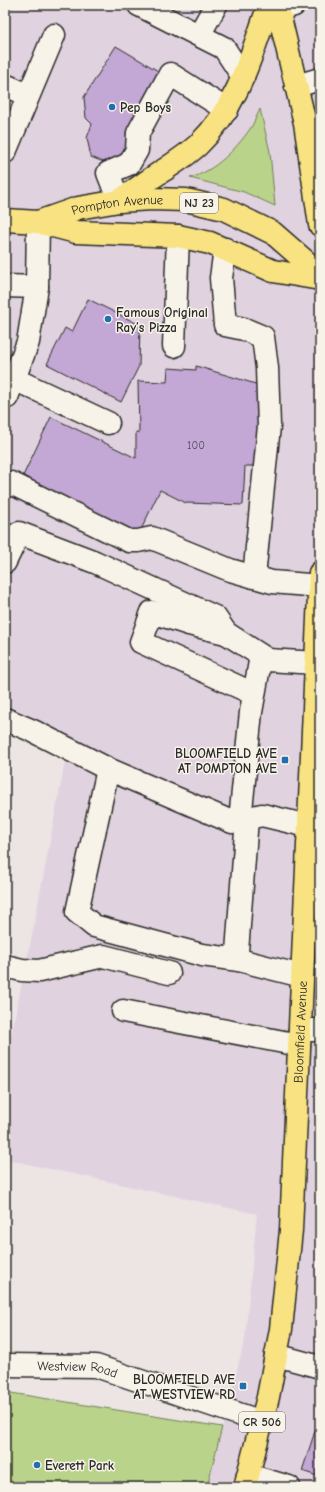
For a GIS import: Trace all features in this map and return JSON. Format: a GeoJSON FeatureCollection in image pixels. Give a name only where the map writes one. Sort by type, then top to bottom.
{"type":"FeatureCollection","features":[{"type":"Feature","properties":{"kind":"main road"},"geometry":{"type":"LineString","coordinates":[[119,201],[181,159],[198,145],[213,129],[227,110],[279,6]]}},
{"type":"Feature","properties":{"kind":"main road"},"geometry":{"type":"LineString","coordinates":[[279,6],[305,124],[320,225]]}},
{"type":"Feature","properties":{"kind":"main road","name":"Pompton Avenue"},"geometry":{"type":"LineString","coordinates":[[38,222],[78,208],[119,201],[151,199],[186,200],[224,208],[273,233],[320,274]]}},
{"type":"Feature","properties":{"kind":"main road","name":"Pompton Avenue"},"geometry":{"type":"LineString","coordinates":[[5,220],[38,222],[76,232],[178,236],[210,243],[273,271],[320,279]]}},
{"type":"Feature","properties":{"kind":"main road","name":"Bloomfield Avenue"},"geometry":{"type":"LineString","coordinates":[[246,1481],[262,1422],[281,1329],[291,1230],[306,1035],[302,976],[314,826],[320,573]]}},
{"type":"Feature","properties":{"kind":"street"},"geometry":{"type":"LineString","coordinates":[[139,5],[224,48],[243,77]]}},
{"type":"Feature","properties":{"kind":"street"},"geometry":{"type":"LineString","coordinates":[[199,35],[216,5]]}},
{"type":"Feature","properties":{"kind":"street"},"geometry":{"type":"LineString","coordinates":[[5,152],[54,35]]}},
{"type":"Feature","properties":{"kind":"street"},"geometry":{"type":"LineString","coordinates":[[119,201],[108,173],[129,164],[137,150],[138,133],[170,74],[227,110]]}},
{"type":"Feature","properties":{"kind":"street"},"geometry":{"type":"LineString","coordinates":[[296,86],[320,78]]}},
{"type":"Feature","properties":{"kind":"street"},"geometry":{"type":"LineString","coordinates":[[5,84],[28,95]]}},
{"type":"Feature","properties":{"kind":"street"},"geometry":{"type":"LineString","coordinates":[[38,222],[37,287],[28,342],[10,388],[108,423]]}},
{"type":"Feature","properties":{"kind":"street"},"geometry":{"type":"LineString","coordinates":[[174,346],[178,236]]}},
{"type":"Feature","properties":{"kind":"street"},"geometry":{"type":"LineString","coordinates":[[225,249],[221,278],[225,325],[244,329],[263,337],[267,368],[269,426],[254,577]]}},
{"type":"Feature","properties":{"kind":"street"},"geometry":{"type":"LineString","coordinates":[[5,286],[37,287]]}},
{"type":"Feature","properties":{"kind":"street"},"geometry":{"type":"LineString","coordinates":[[5,487],[11,483],[129,541],[152,538],[230,570],[254,577],[272,582],[320,586]]}},
{"type":"Feature","properties":{"kind":"street"},"geometry":{"type":"LineString","coordinates":[[5,562],[18,534],[95,562],[215,617],[226,633]]}},
{"type":"Feature","properties":{"kind":"street"},"geometry":{"type":"LineString","coordinates":[[254,694],[141,642],[152,612],[189,624],[226,633],[268,660],[317,676]]}},
{"type":"Feature","properties":{"kind":"street"},"geometry":{"type":"LineString","coordinates":[[239,960],[237,952],[251,712],[261,656]]}},
{"type":"Feature","properties":{"kind":"street"},"geometry":{"type":"LineString","coordinates":[[5,719],[33,731],[108,769],[232,822],[262,815],[314,826]]}},
{"type":"Feature","properties":{"kind":"street"},"geometry":{"type":"LineString","coordinates":[[108,769],[77,912],[94,926],[202,954],[239,960],[302,976]]}},
{"type":"Feature","properties":{"kind":"street"},"geometry":{"type":"LineString","coordinates":[[14,968],[39,971],[103,956],[168,973]]}},
{"type":"Feature","properties":{"kind":"street"},"geometry":{"type":"LineString","coordinates":[[124,1011],[306,1035]]}},
{"type":"Feature","properties":{"kind":"street"},"geometry":{"type":"LineString","coordinates":[[276,1355],[320,1367]]}},
{"type":"Feature","properties":{"kind":"street","name":"Westview Road"},"geometry":{"type":"LineString","coordinates":[[5,1365],[96,1366],[262,1422]]}},
{"type":"Feature","properties":{"kind":"street"},"geometry":{"type":"LineString","coordinates":[[246,1481],[290,1487]]}},
{"type":"Feature","properties":{"kind":"shaded area"},"geometry":{"type":"Polygon","coordinates":[[[5,5],[320,5],[320,1487],[207,1487],[245,1339],[257,1214],[5,1159],[5,1063],[33,931],[66,757],[5,728],[5,5]]]}},
{"type":"Feature","properties":{"kind":"green space"},"geometry":{"type":"Polygon","coordinates":[[[260,109],[270,152],[275,206],[244,192],[190,178],[208,170],[224,158],[250,129],[260,109]]]}},
{"type":"Feature","properties":{"kind":"green space"},"geometry":{"type":"Polygon","coordinates":[[[5,1392],[222,1427],[207,1487],[5,1487],[5,1392]]]}},
{"type":"Feature","properties":{"kind":"building","name":"Pep Boys"},"geometry":{"type":"Polygon","coordinates":[[[116,46],[160,72],[126,133],[128,146],[118,160],[106,163],[91,157],[87,138],[92,124],[86,118],[84,97],[116,46]]]}},
{"type":"Feature","properties":{"kind":"building"},"geometry":{"type":"Polygon","coordinates":[[[88,299],[140,325],[139,366],[121,402],[47,364],[65,328],[72,332],[88,299]]]}},
{"type":"Feature","properties":{"kind":"building"},"geometry":{"type":"Polygon","coordinates":[[[5,302],[7,302],[5,340],[5,302]]]}},
{"type":"Feature","properties":{"kind":"building"},"geometry":{"type":"Polygon","coordinates":[[[196,366],[259,385],[256,466],[245,466],[243,505],[186,503],[160,490],[139,534],[22,478],[51,417],[136,458],[136,432],[139,432],[138,381],[167,382],[168,368],[196,370],[196,366]]]}},
{"type":"Feature","properties":{"kind":"building"},"geometry":{"type":"Polygon","coordinates":[[[317,1425],[320,1426],[320,1477],[302,1471],[317,1425]]]}},
{"type":"Feature","properties":{"kind":"place","name":"Pep Boys"},"geometry":{"type":"Point","coordinates":[112,107]}},
{"type":"Feature","properties":{"kind":"place","name":"Famous Original Ray’s Pizza"},"geometry":{"type":"Point","coordinates":[108,319]}},
{"type":"Feature","properties":{"kind":"place","name":"BLOOMFIELD AVE AT POMPTON AVE"},"geometry":{"type":"Point","coordinates":[285,760]}},
{"type":"Feature","properties":{"kind":"place","name":"BLOOMFIELD AVE AT WESTVIEW RD"},"geometry":{"type":"Point","coordinates":[243,1386]}},
{"type":"Feature","properties":{"kind":"place","name":"Everett Park"},"geometry":{"type":"Point","coordinates":[37,1465]}}]}
